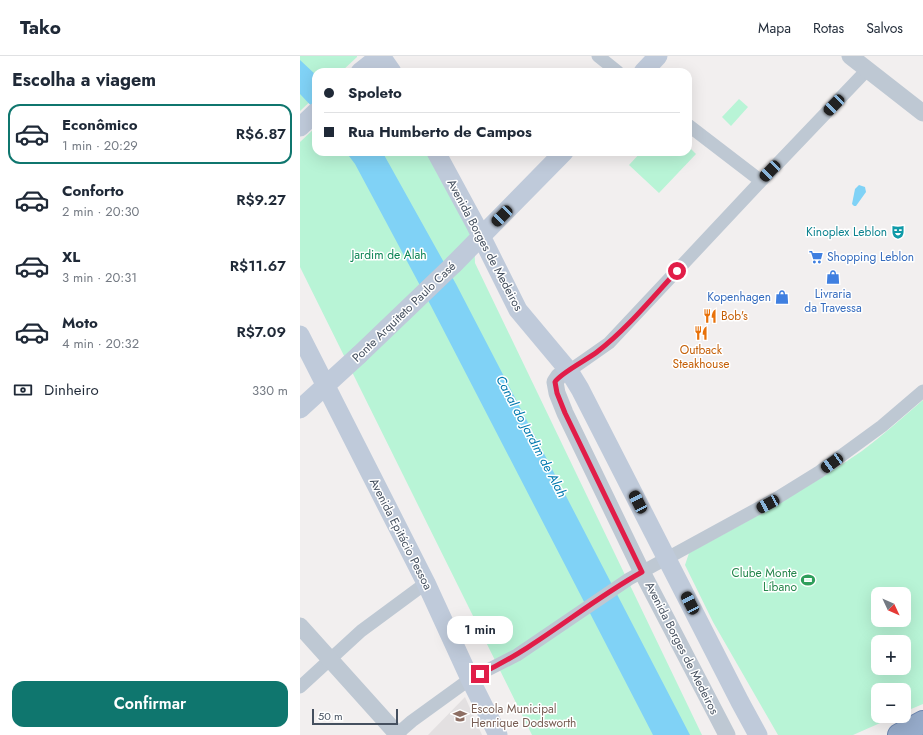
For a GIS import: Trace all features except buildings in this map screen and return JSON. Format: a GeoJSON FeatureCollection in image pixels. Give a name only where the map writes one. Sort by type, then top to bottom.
{"type":"FeatureCollection","features":[{"type":"Feature","properties":{"kind":"highway"},"geometry":{"type":"LineString","coordinates":[[899,735],[923,722]]}},
{"type":"Feature","properties":{"kind":"main road"},"geometry":{"type":"LineString","coordinates":[[365,68],[380,56],[389,68]]}},
{"type":"Feature","properties":{"kind":"main road"},"geometry":{"type":"LineString","coordinates":[[647,68],[658,56]]}},
{"type":"Feature","properties":{"kind":"main road"},"geometry":{"type":"LineString","coordinates":[[300,128],[312,116]]}},
{"type":"Feature","properties":{"kind":"main road","name":"Avenida Borges de Medeiros"},"geometry":{"type":"LineString","coordinates":[[438,156],[481,236],[518,310],[569,371],[580,389],[668,558],[736,695],[758,735]]}},
{"type":"Feature","properties":{"kind":"main road","name":"Ponte Arquiteto Paulo Casé"},"geometry":{"type":"LineString","coordinates":[[300,409],[454,264],[560,156]]}},
{"type":"Feature","properties":{"kind":"main road","name":"Avenida Epitácio Pessoa"},"geometry":{"type":"LineString","coordinates":[[300,335],[426,583],[470,679],[498,735]]}},
{"type":"Feature","properties":{"kind":"street"},"geometry":{"type":"LineString","coordinates":[[598,56],[613,68]]}},
{"type":"Feature","properties":{"kind":"street"},"geometry":{"type":"LineString","coordinates":[[850,56],[923,113]]}},
{"type":"Feature","properties":{"kind":"street"},"geometry":{"type":"LineString","coordinates":[[569,371],[608,343],[760,181],[867,70]]}},
{"type":"Feature","properties":{"kind":"street"},"geometry":{"type":"LineString","coordinates":[[692,129],[760,181]]}},
{"type":"Feature","properties":{"kind":"street","name":"Avenida Borges de Medeiros"},"geometry":{"type":"LineString","coordinates":[[569,371],[557,379],[555,386],[565,413],[604,497],[727,735]]}},
{"type":"Feature","properties":{"kind":"street"},"geometry":{"type":"LineString","coordinates":[[300,626],[397,735],[412,721],[470,679],[513,657],[619,586],[777,498],[820,472],[882,426],[923,391]]}},
{"type":"Feature","properties":{"kind":"street"},"geometry":{"type":"LineString","coordinates":[[300,687],[361,631],[426,583]]}},
{"type":"Feature","properties":{"kind":"shaded area","name":"Escola Municipal Henrique Dodsworth"},"geometry":{"type":"Polygon","coordinates":[[[465,697],[482,735],[428,735],[465,697]]]}},
{"type":"Feature","properties":{"kind":"green space"},"geometry":{"type":"Polygon","coordinates":[[[300,56],[357,56],[345,68],[312,68],[312,100],[300,111],[300,56]]]}},
{"type":"Feature","properties":{"kind":"green space"},"geometry":{"type":"Polygon","coordinates":[[[739,99],[748,107],[731,126],[722,117],[739,99]]]}},
{"type":"Feature","properties":{"kind":"green space","name":"Jardim de Alah"},"geometry":{"type":"Polygon","coordinates":[[[312,131],[312,156],[430,156],[474,232],[475,263],[702,735],[532,735],[300,267],[300,142],[312,131]]]}},
{"type":"Feature","properties":{"kind":"green space"},"geometry":{"type":"Polygon","coordinates":[[[692,150],[696,154],[659,193],[629,165],[637,156],[692,156],[692,150]]]}},
{"type":"Feature","properties":{"kind":"green space","name":"Clube Monte Líbano"},"geometry":{"type":"Polygon","coordinates":[[[923,400],[923,704],[911,709],[911,683],[871,683],[871,723],[880,723],[853,735],[778,735],[713,622],[685,565],[689,553],[820,478],[862,451],[923,400]]]}},
{"type":"Feature","properties":{"kind":"water"},"geometry":{"type":"Polygon","coordinates":[[[300,60],[312,71],[312,107],[300,94],[300,60]]]}},
{"type":"Feature","properties":{"kind":"water","name":"Canal do Jardim de Alah"},"geometry":{"type":"Polygon","coordinates":[[[349,156],[385,156],[456,284],[690,735],[653,735],[431,306],[355,164],[349,156]]]}},
{"type":"Feature","properties":{"kind":"water"},"geometry":{"type":"Polygon","coordinates":[[[859,185],[865,187],[866,192],[856,206],[854,206],[852,204],[855,189],[859,185]]]}},
{"type":"Feature","properties":{"kind":"place","name":"Kinoplex Leblon"},"geometry":{"type":"Point","coordinates":[898,232]}},
{"type":"Feature","properties":{"kind":"place","name":"Shopping Leblon"},"geometry":{"type":"Point","coordinates":[816,257]}},
{"type":"Feature","properties":{"kind":"place","name":"Livraria da Travessa"},"geometry":{"type":"Point","coordinates":[833,277]}},
{"type":"Feature","properties":{"kind":"place","name":"Kopenhagen"},"geometry":{"type":"Point","coordinates":[782,297]}},
{"type":"Feature","properties":{"kind":"place","name":"Bob's"},"geometry":{"type":"Point","coordinates":[710,316]}},
{"type":"Feature","properties":{"kind":"place","name":"Outback Steakhouse"},"geometry":{"type":"Point","coordinates":[701,333]}},
{"type":"Feature","properties":{"kind":"place","name":"Clube Monte Líbano"},"geometry":{"type":"Point","coordinates":[808,580]}},
{"type":"Feature","properties":{"kind":"place","name":"Escola Municipal Henrique Dodsworth"},"geometry":{"type":"Point","coordinates":[460,716]}},
{"type":"Feature","properties":{"kind":"route"},"geometry":{"type":"LineString","coordinates":[[480,674],[517,654],[629,579],[642,572],[565,413],[557,393],[555,382],[559,376],[590,358],[608,343],[677,271]]}}]}
